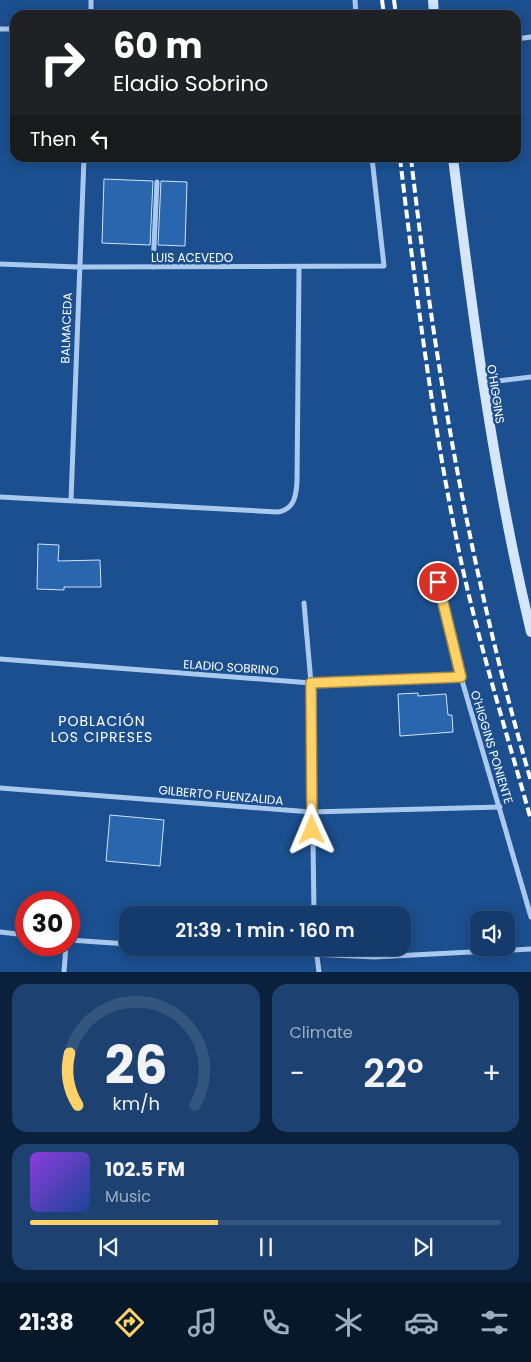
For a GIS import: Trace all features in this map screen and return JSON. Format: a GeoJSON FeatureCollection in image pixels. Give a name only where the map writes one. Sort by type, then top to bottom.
{"type":"FeatureCollection","features":[{"type":"Feature","properties":{"kind":"street","name":"BALMACEDA"},"geometry":{"type":"LineString","coordinates":[[71,500],[78,267],[84,162]]}},
{"type":"Feature","properties":{"kind":"street","name":"LUIS ACEVEDO"},"geometry":{"type":"LineString","coordinates":[[0,264],[78,267],[298,268],[384,266],[372,162]]}},
{"type":"Feature","properties":{"kind":"street","name":"O'HIGGINS"},"geometry":{"type":"LineString","coordinates":[[454,162],[482,383],[502,501],[531,632]]}},
{"type":"Feature","properties":{"kind":"street"},"geometry":{"type":"LineString","coordinates":[[153,267],[157,182]]}},
{"type":"Feature","properties":{"kind":"street"},"geometry":{"type":"LineString","coordinates":[[0,497],[284,511],[293,504],[297,482],[298,268]]}},
{"type":"Feature","properties":{"kind":"street"},"geometry":{"type":"LineString","coordinates":[[482,383],[531,377]]}},
{"type":"Feature","properties":{"kind":"street","name":"O'HIGGINS PONIENTE"},"geometry":{"type":"LineString","coordinates":[[438,582],[461,677],[531,917]]}},
{"type":"Feature","properties":{"kind":"street"},"geometry":{"type":"LineString","coordinates":[[304,604],[311,683],[314,906]]}},
{"type":"Feature","properties":{"kind":"street","name":"ELADIO SOBRINO"},"geometry":{"type":"LineString","coordinates":[[0,658],[311,683],[461,677]]}},
{"type":"Feature","properties":{"kind":"street","name":"GILBERTO FUENZALIDA"},"geometry":{"type":"LineString","coordinates":[[0,788],[312,812],[500,807]]}},
{"type":"Feature","properties":{"kind":"street"},"geometry":{"type":"LineString","coordinates":[[0,932],[15,934]]}},
{"type":"Feature","properties":{"kind":"street"},"geometry":{"type":"LineString","coordinates":[[80,941],[119,943]]}},
{"type":"Feature","properties":{"kind":"street"},"geometry":{"type":"LineString","coordinates":[[411,955],[531,950]]}},
{"type":"Feature","properties":{"kind":"street"},"geometry":{"type":"LineString","coordinates":[[64,972],[65,956]]}},
{"type":"Feature","properties":{"kind":"street"},"geometry":{"type":"LineString","coordinates":[[317,956],[319,972]]}},
{"type":"Feature","properties":{"kind":"building"},"geometry":{"type":"Polygon","coordinates":[[[104,179],[153,181],[150,245],[102,243],[104,179]]]}},
{"type":"Feature","properties":{"kind":"building"},"geometry":{"type":"Polygon","coordinates":[[[161,181],[187,182],[185,246],[158,245],[161,181]]]}},
{"type":"Feature","properties":{"kind":"building"},"geometry":{"type":"Polygon","coordinates":[[[38,544],[59,545],[58,561],[100,560],[101,587],[64,587],[64,590],[37,589],[38,544]]]}},
{"type":"Feature","properties":{"kind":"building"},"geometry":{"type":"Polygon","coordinates":[[[418,693],[418,696],[446,694],[448,715],[452,715],[453,732],[400,736],[398,694],[418,693]]]}},
{"type":"Feature","properties":{"kind":"building"},"geometry":{"type":"Polygon","coordinates":[[[110,815],[164,820],[160,866],[106,861],[110,815]]]}},
{"type":"Feature","properties":{"kind":"railway"},"geometry":{"type":"LineString","coordinates":[[382,0],[383,10]]}},
{"type":"Feature","properties":{"kind":"railway"},"geometry":{"type":"LineString","coordinates":[[394,0],[395,10]]}},
{"type":"Feature","properties":{"kind":"railway"},"geometry":{"type":"LineString","coordinates":[[400,162],[426,360],[451,511],[477,626],[531,820]]}},
{"type":"Feature","properties":{"kind":"railway"},"geometry":{"type":"LineString","coordinates":[[412,162],[431,316],[473,550],[490,627],[531,781]]}},
{"type":"Feature","properties":{"kind":"district","name":"POBLACIÓN LOS CIPRESES"},"geometry":{"type":"Point","coordinates":[102,730]}},
{"type":"Feature","properties":{"kind":"route"},"geometry":{"type":"LineString","coordinates":[[312,830],[311,683],[461,677],[438,582]]}}]}
